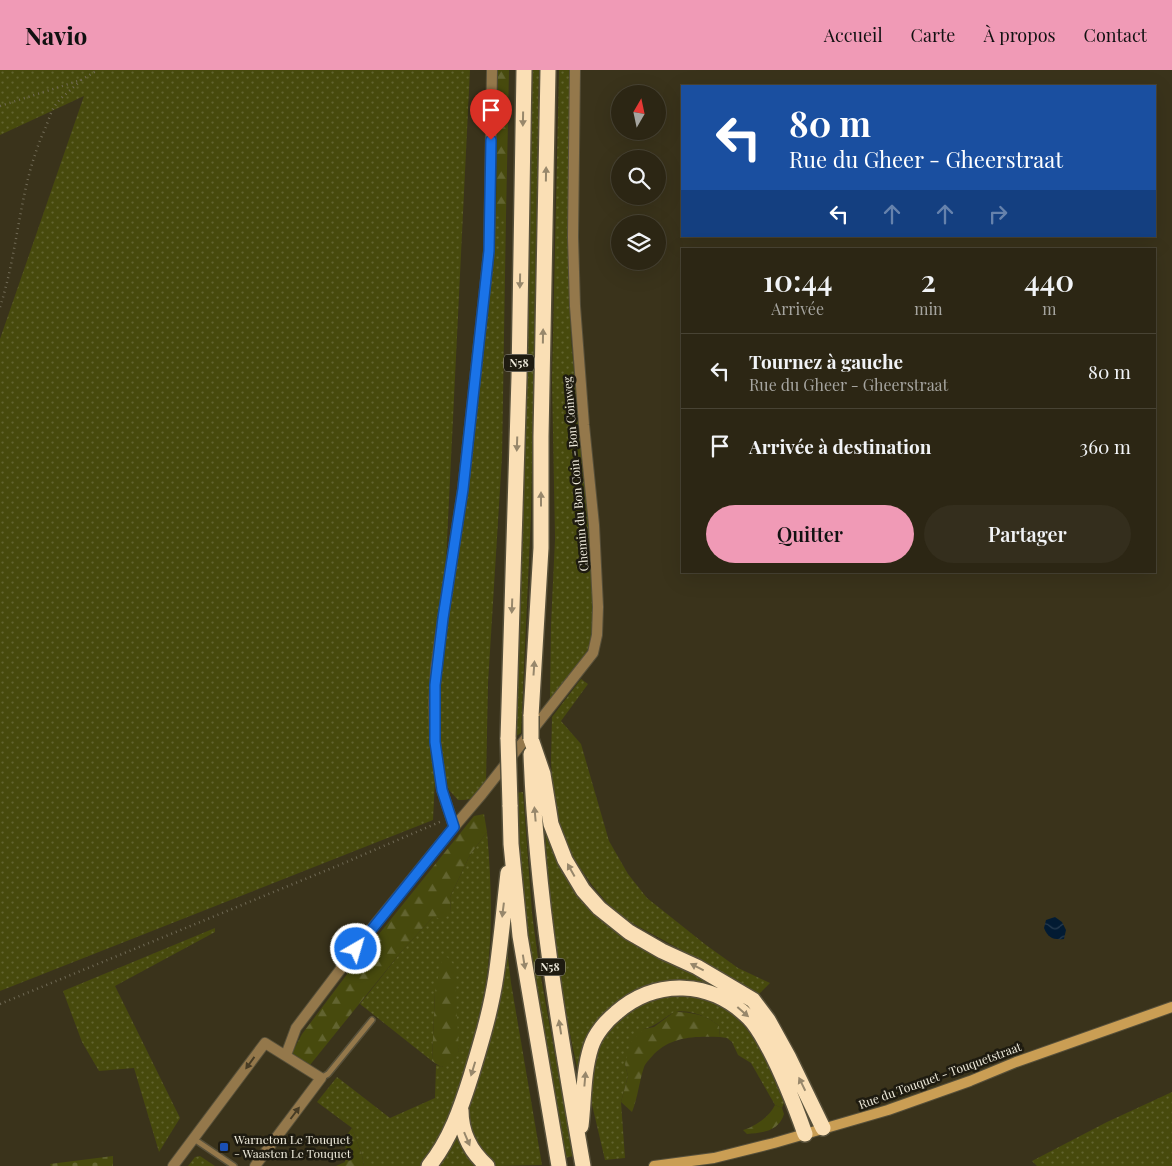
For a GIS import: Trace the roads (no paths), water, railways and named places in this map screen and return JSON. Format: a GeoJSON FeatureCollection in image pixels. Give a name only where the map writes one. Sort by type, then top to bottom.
{"type":"FeatureCollection","features":[{"type":"Feature","properties":{"kind":"highway","name":"N58"},"geometry":{"type":"LineString","coordinates":[[524,70],[519,377],[508,739],[511,844],[520,936],[559,1166]]}},
{"type":"Feature","properties":{"kind":"highway","name":"N58"},"geometry":{"type":"LineString","coordinates":[[548,70],[541,548],[530,740],[532,789],[550,966],[583,1166]]}},
{"type":"Feature","properties":{"kind":"highway"},"geometry":{"type":"LineString","coordinates":[[530,740],[543,774],[551,824],[566,860],[583,890],[599,908],[629,932],[662,951],[704,971],[753,1000],[768,1020],[785,1051],[823,1128]]}},
{"type":"Feature","properties":{"kind":"highway"},"geometry":{"type":"LineString","coordinates":[[429,1166],[442,1148],[460,1106],[484,1034],[496,977],[511,844]]}},
{"type":"Feature","properties":{"kind":"highway"},"geometry":{"type":"LineString","coordinates":[[579,1145],[585,1074],[592,1045],[608,1020],[627,1003],[650,992],[675,988],[696,989],[717,994],[751,1019],[773,1055],[805,1134]]}},
{"type":"Feature","properties":{"kind":"highway"},"geometry":{"type":"LineString","coordinates":[[460,1106],[466,1139],[476,1155],[487,1166]]}},
{"type":"Feature","properties":{"kind":"main road","name":"Rue du Touquet - Touquetstraat"},"geometry":{"type":"LineString","coordinates":[[654,1166],[714,1158],[774,1143],[897,1107],[970,1081],[1016,1062],[1172,1007]]}},
{"type":"Feature","properties":{"kind":"street"},"geometry":{"type":"LineString","coordinates":[[452,822],[442,790],[435,742],[436,668],[463,489],[489,251],[492,70]]}},
{"type":"Feature","properties":{"kind":"street","name":"Chemin du Bon Coin - Bon Coinweg"},"geometry":{"type":"LineString","coordinates":[[286,1055],[296,1028],[452,822],[482,794],[593,653],[597,635],[598,607],[594,525],[575,306],[573,237],[575,70]]}},
{"type":"Feature","properties":{"kind":"street"},"geometry":{"type":"LineString","coordinates":[[174,1166],[265,1043],[321,1078],[255,1166]]}},
{"type":"Feature","properties":{"kind":"lane"},"geometry":{"type":"LineString","coordinates":[[321,1078],[328,1074],[372,1020]]}},
{"type":"Feature","properties":{"kind":"lane"},"geometry":{"type":"LineString","coordinates":[[194,1138],[234,1166]]}},
{"type":"Feature","properties":{"kind":"water"},"geometry":{"type":"Polygon","coordinates":[[[1055,917],[1062,922],[1066,930],[1064,939],[1051,938],[1044,928],[1046,920],[1055,917]]]}},
{"type":"Feature","properties":{"kind":"place","name":"Warneton Le Touquet - Waasten Le Touquet"},"geometry":{"type":"Point","coordinates":[224,1147]}}]}
